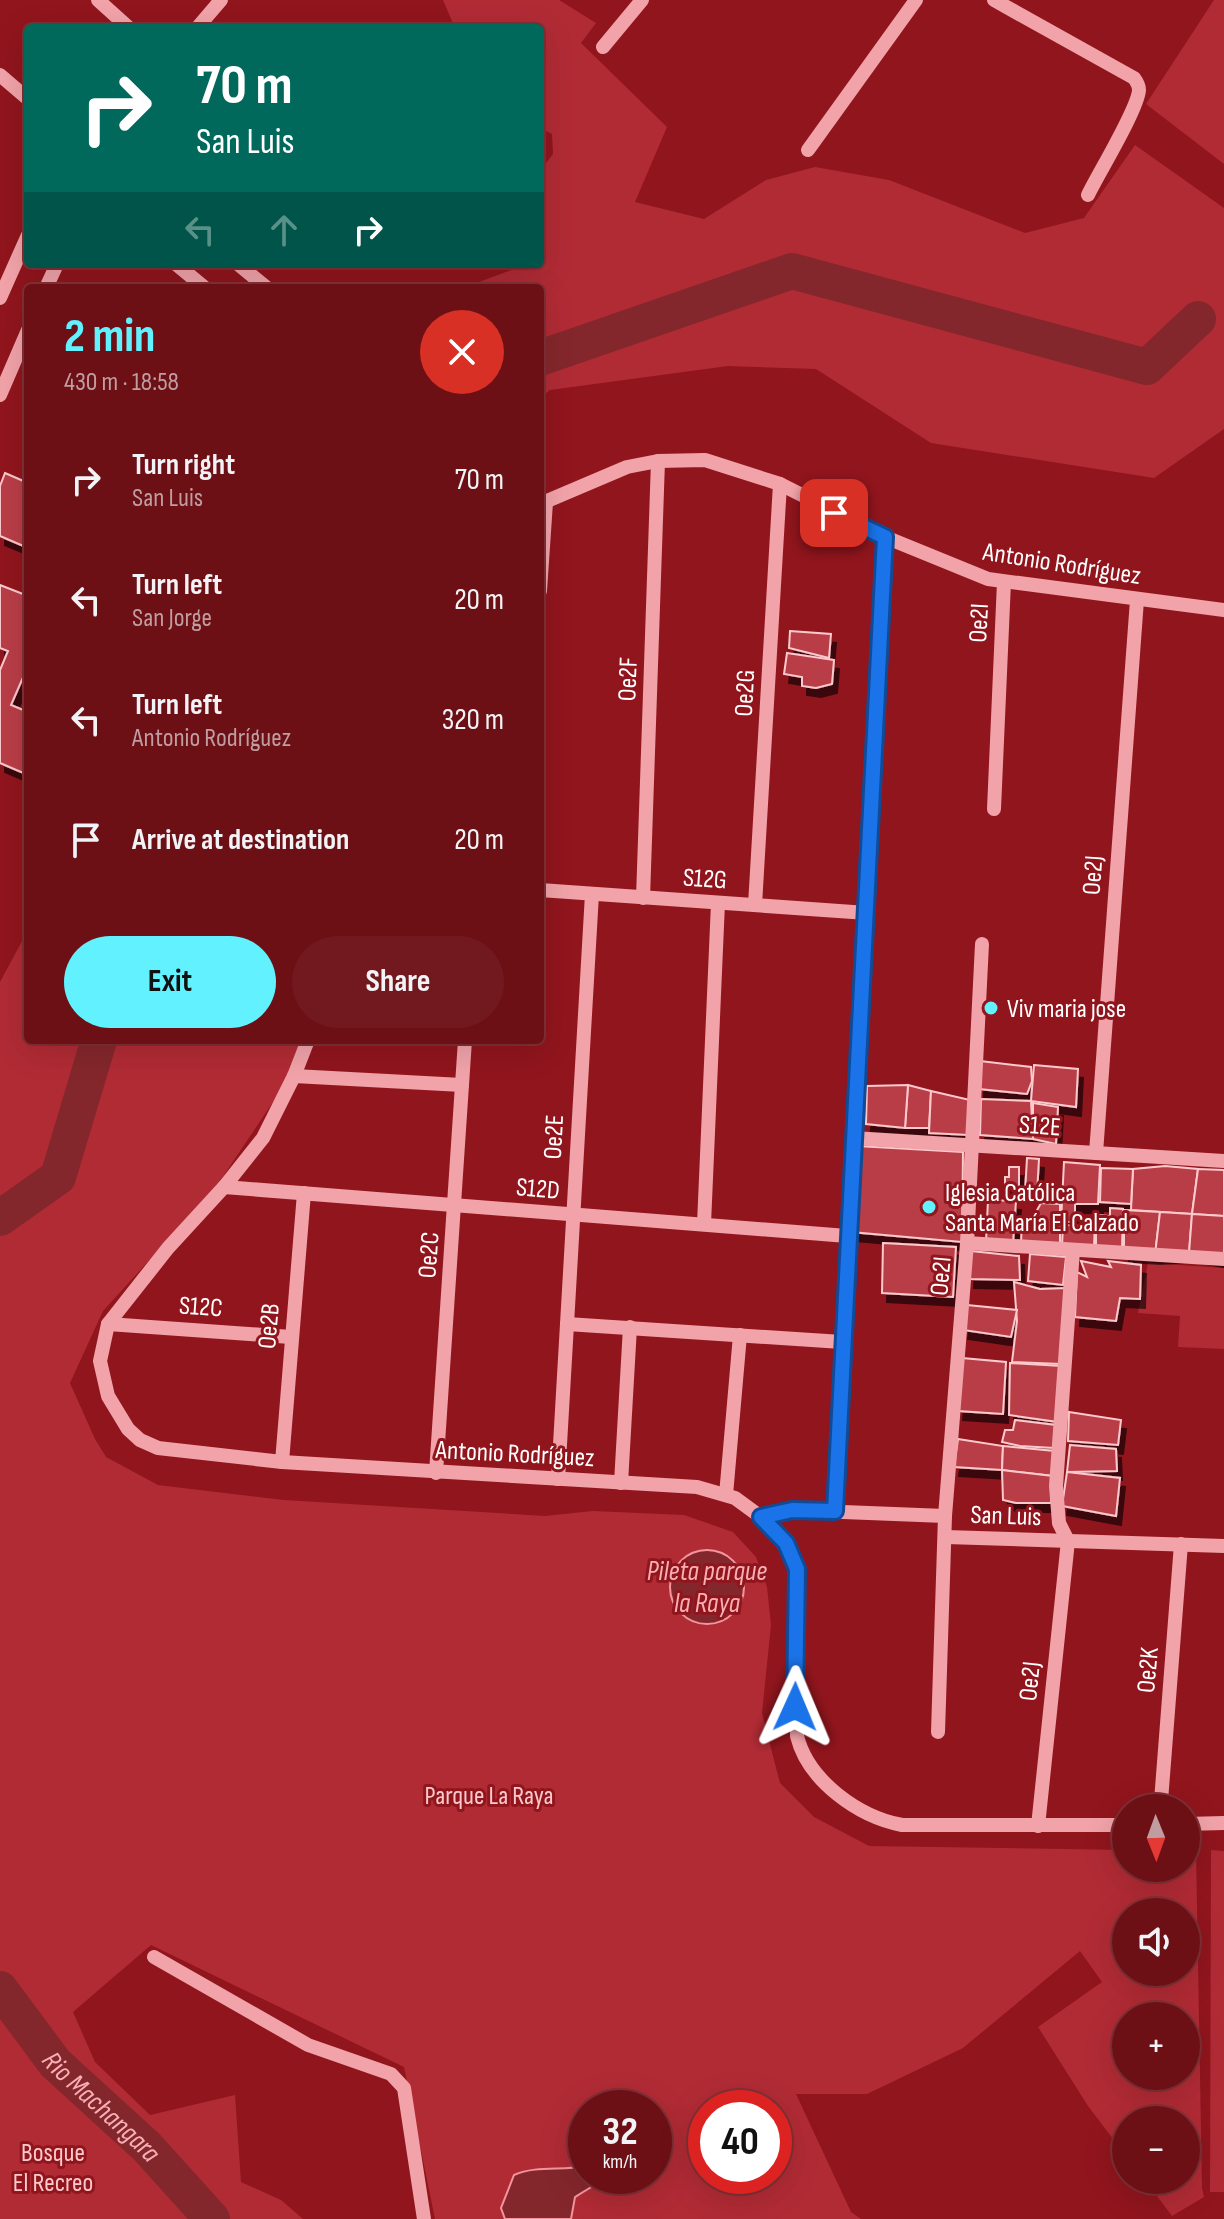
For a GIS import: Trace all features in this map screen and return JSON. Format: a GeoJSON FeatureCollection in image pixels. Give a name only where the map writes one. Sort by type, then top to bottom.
{"type":"FeatureCollection","features":[{"type":"Feature","properties":{"kind":"street"},"geometry":{"type":"LineString","coordinates":[[98,0],[125,24]]}},
{"type":"Feature","properties":{"kind":"street"},"geometry":{"type":"LineString","coordinates":[[200,24],[221,0]]}},
{"type":"Feature","properties":{"kind":"street"},"geometry":{"type":"LineString","coordinates":[[603,47],[642,0]]}},
{"type":"Feature","properties":{"kind":"street"},"geometry":{"type":"LineString","coordinates":[[808,150],[916,0]]}},
{"type":"Feature","properties":{"kind":"street"},"geometry":{"type":"LineString","coordinates":[[994,0],[1134,78],[1139,91],[1132,110],[1088,195]]}},
{"type":"Feature","properties":{"kind":"street"},"geometry":{"type":"LineString","coordinates":[[0,75],[24,96]]}},
{"type":"Feature","properties":{"kind":"street"},"geometry":{"type":"LineString","coordinates":[[0,298],[24,244]]}},
{"type":"Feature","properties":{"kind":"street"},"geometry":{"type":"LineString","coordinates":[[181,268],[200,284]]}},
{"type":"Feature","properties":{"kind":"street"},"geometry":{"type":"LineString","coordinates":[[243,268],[262,284]]}},
{"type":"Feature","properties":{"kind":"street"},"geometry":{"type":"LineString","coordinates":[[0,395],[24,339]]}},
{"type":"Feature","properties":{"kind":"street","name":"Antonio Rodríguez"},"geometry":{"type":"LineString","coordinates":[[544,503],[627,467],[658,461],[705,460],[780,484],[885,537],[967,572],[1004,582],[1224,610]]}},
{"type":"Feature","properties":{"kind":"street","name":"Oe2F"},"geometry":{"type":"LineString","coordinates":[[643,898],[658,461]]}},
{"type":"Feature","properties":{"kind":"street","name":"Oe2G"},"geometry":{"type":"LineString","coordinates":[[755,905],[780,484]]}},
{"type":"Feature","properties":{"kind":"street"},"geometry":{"type":"LineString","coordinates":[[835,1511],[885,537]]}},
{"type":"Feature","properties":{"kind":"street","name":"Oe2I"},"geometry":{"type":"LineString","coordinates":[[994,809],[1004,582]]}},
{"type":"Feature","properties":{"kind":"street","name":"Oe2J"},"geometry":{"type":"LineString","coordinates":[[1096,1153],[1137,600]]}},
{"type":"Feature","properties":{"kind":"street","name":"S12G"},"geometry":{"type":"LineString","coordinates":[[544,890],[867,913]]}},
{"type":"Feature","properties":{"kind":"street","name":"Oe2E"},"geometry":{"type":"LineString","coordinates":[[558,1479],[592,894]]}},
{"type":"Feature","properties":{"kind":"street"},"geometry":{"type":"LineString","coordinates":[[704,1224],[718,903]]}},
{"type":"Feature","properties":{"kind":"street","name":"Oe2I"},"geometry":{"type":"LineString","coordinates":[[945,1516],[967,1243],[982,944]]}},
{"type":"Feature","properties":{"kind":"street","name":"Antonio Rodríguez"},"geometry":{"type":"LineString","coordinates":[[306,1044],[263,1138],[224,1187],[168,1248],[108,1324],[100,1361],[108,1396],[128,1429],[140,1440],[171,1450],[436,1473],[697,1487],[726,1495],[761,1517],[786,1543],[797,1569],[799,1747],[818,1775],[849,1802],[888,1823],[921,1826],[1112,1825]]}},
{"type":"Feature","properties":{"kind":"street","name":"Oe2C"},"geometry":{"type":"LineString","coordinates":[[436,1473],[465,1044]]}},
{"type":"Feature","properties":{"kind":"street"},"geometry":{"type":"LineString","coordinates":[[294,1076],[462,1085]]}},
{"type":"Feature","properties":{"kind":"street","name":"S12E"},"geometry":{"type":"LineString","coordinates":[[853,1138],[1224,1161]]}},
{"type":"Feature","properties":{"kind":"street","name":"S12D"},"geometry":{"type":"LineString","coordinates":[[224,1187],[847,1236]]}},
{"type":"Feature","properties":{"kind":"street","name":"Oe2B"},"geometry":{"type":"LineString","coordinates":[[282,1462],[304,1193]]}},
{"type":"Feature","properties":{"kind":"street"},"geometry":{"type":"LineString","coordinates":[[967,1243],[1224,1259]]}},
{"type":"Feature","properties":{"kind":"street"},"geometry":{"type":"LineString","coordinates":[[1068,1541],[1059,1523],[1056,1486],[1073,1250]]}},
{"type":"Feature","properties":{"kind":"street","name":"S12C"},"geometry":{"type":"LineString","coordinates":[[108,1324],[291,1337]]}},
{"type":"Feature","properties":{"kind":"street"},"geometry":{"type":"LineString","coordinates":[[567,1324],[842,1342]]}},
{"type":"Feature","properties":{"kind":"street"},"geometry":{"type":"LineString","coordinates":[[621,1483],[630,1327]]}},
{"type":"Feature","properties":{"kind":"street"},"geometry":{"type":"LineString","coordinates":[[726,1495],[740,1335]]}},
{"type":"Feature","properties":{"kind":"street","name":"San Luis"},"geometry":{"type":"LineString","coordinates":[[761,1517],[792,1510],[945,1516],[946,1537],[1224,1546]]}},
{"type":"Feature","properties":{"kind":"street"},"geometry":{"type":"LineString","coordinates":[[938,1732],[946,1537]]}},
{"type":"Feature","properties":{"kind":"street","name":"Oe2J"},"geometry":{"type":"LineString","coordinates":[[1038,1826],[1068,1541]]}},
{"type":"Feature","properties":{"kind":"street","name":"Oe2K"},"geometry":{"type":"LineString","coordinates":[[1162,1794],[1181,1544]]}},
{"type":"Feature","properties":{"kind":"street"},"geometry":{"type":"LineString","coordinates":[[1200,1824],[1224,1823]]}},
{"type":"Feature","properties":{"kind":"street"},"geometry":{"type":"LineString","coordinates":[[154,1957],[308,2045],[391,2074],[399,2080],[404,2088],[424,2219]]}},
{"type":"Feature","properties":{"kind":"green space"},"geometry":{"type":"Polygon","coordinates":[[[443,0],[559,0],[596,23],[581,43],[667,127],[635,202],[704,219],[766,180],[815,167],[889,180],[1025,233],[1084,218],[1135,145],[1224,208],[1224,429],[1154,478],[931,443],[816,369],[728,366],[550,390],[544,395],[544,284],[474,284],[517,268],[544,268],[544,166],[553,154],[552,134],[544,130],[544,24],[453,24],[443,0]]]}},
{"type":"Feature","properties":{"kind":"green space"},"geometry":{"type":"Polygon","coordinates":[[[1214,0],[1224,0],[1224,164],[1146,104],[1214,0]]]}},
{"type":"Feature","properties":{"kind":"green space","name":"Parque La Raya"},"geometry":{"type":"Polygon","coordinates":[[[24,937],[24,1044],[303,1044],[291,1075],[216,1187],[103,1311],[70,1383],[106,1457],[158,1485],[284,1500],[545,1516],[593,1511],[684,1515],[733,1532],[756,1557],[767,1587],[771,1625],[762,1713],[780,1783],[814,1817],[869,1846],[1112,1850],[1112,1882],[1197,1882],[1197,1898],[1112,1898],[1112,1986],[1198,1986],[1199,2002],[1112,2002],[1112,2090],[1200,2090],[1200,2076],[1204,2197],[1172,2216],[1156,2194],[1200,2194],[1200,2106],[1112,2106],[1112,2138],[1038,2027],[1102,1982],[1080,1951],[963,2048],[867,2094],[796,2094],[851,2212],[861,2219],[435,2219],[404,2067],[151,1945],[73,2012],[95,2062],[150,2115],[235,2095],[241,2182],[281,2200],[303,2219],[0,2219],[0,982],[24,937]]]}},
{"type":"Feature","properties":{"kind":"green space"},"geometry":{"type":"Polygon","coordinates":[[[1148,1263],[1224,1268],[1224,1349],[1178,1347],[1180,1316],[1138,1313],[1148,1263]]]}},
{"type":"Feature","properties":{"kind":"green space"},"geometry":{"type":"Polygon","coordinates":[[[1211,1850],[1224,1851],[1224,2192],[1210,2192],[1211,1850]]]}},
{"type":"Feature","properties":{"kind":"water","name":"Pileta parque la Raya"},"geometry":{"type":"Polygon","coordinates":[[[707,1550],[721,1553],[733,1561],[741,1573],[744,1587],[741,1601],[733,1613],[721,1621],[707,1624],[693,1621],[681,1613],[673,1601],[670,1587],[673,1573],[681,1561],[693,1553],[707,1550]]]}},
{"type":"Feature","properties":{"kind":"water"},"geometry":{"type":"Polygon","coordinates":[[[567,2168],[568,2194],[580,2194],[575,2197],[571,2219],[505,2219],[501,2208],[514,2175],[531,2170],[567,2168]]]}},
{"type":"Feature","properties":{"kind":"building"},"geometry":{"type":"Polygon","coordinates":[[[5,473],[24,481],[24,546],[0,536],[0,486],[5,473]]]}},
{"type":"Feature","properties":{"kind":"building"},"geometry":{"type":"Polygon","coordinates":[[[0,585],[24,594],[24,675],[11,705],[24,710],[24,773],[0,763],[0,670],[8,651],[0,648],[0,585]]]}},
{"type":"Feature","properties":{"kind":"building"},"geometry":{"type":"Polygon","coordinates":[[[790,631],[831,634],[829,658],[789,648],[790,631]]]}},
{"type":"Feature","properties":{"kind":"building"},"geometry":{"type":"Polygon","coordinates":[[[787,653],[834,660],[832,684],[816,688],[802,686],[802,677],[784,674],[787,653]]]}},
{"type":"Feature","properties":{"kind":"building"},"geometry":{"type":"Polygon","coordinates":[[[980,1061],[1031,1067],[1032,1081],[1027,1094],[979,1089],[980,1061]]]}},
{"type":"Feature","properties":{"kind":"building"},"geometry":{"type":"Polygon","coordinates":[[[1034,1065],[1078,1069],[1076,1107],[1031,1101],[1034,1065]]]}},
{"type":"Feature","properties":{"kind":"building"},"geometry":{"type":"Polygon","coordinates":[[[908,1085],[931,1091],[929,1128],[905,1128],[908,1085]]]}},
{"type":"Feature","properties":{"kind":"building"},"geometry":{"type":"Polygon","coordinates":[[[908,1085],[905,1128],[866,1124],[867,1086],[908,1085]]]}},
{"type":"Feature","properties":{"kind":"building"},"geometry":{"type":"Polygon","coordinates":[[[931,1091],[970,1100],[969,1135],[929,1133],[931,1091]]]}},
{"type":"Feature","properties":{"kind":"building"},"geometry":{"type":"Polygon","coordinates":[[[981,1099],[1031,1101],[1033,1139],[980,1135],[981,1099]]]}},
{"type":"Feature","properties":{"kind":"building"},"geometry":{"type":"Polygon","coordinates":[[[1033,1103],[1058,1107],[1056,1144],[1033,1139],[1033,1103]]]}},
{"type":"Feature","properties":{"kind":"building"},"geometry":{"type":"Polygon","coordinates":[[[857,1146],[963,1152],[962,1242],[851,1232],[857,1146]]]}},
{"type":"Feature","properties":{"kind":"building"},"geometry":{"type":"Polygon","coordinates":[[[1027,1158],[1039,1159],[1037,1193],[1025,1193],[1027,1158]]]}},
{"type":"Feature","properties":{"kind":"building"},"geometry":{"type":"Polygon","coordinates":[[[1064,1162],[1100,1165],[1098,1204],[1075,1204],[1075,1222],[1061,1222],[1064,1162]]]}},
{"type":"Feature","properties":{"kind":"building"},"geometry":{"type":"Polygon","coordinates":[[[1165,1166],[1198,1169],[1192,1214],[1131,1210],[1133,1169],[1165,1166]]]}},
{"type":"Feature","properties":{"kind":"building"},"geometry":{"type":"Polygon","coordinates":[[[1009,1167],[1019,1167],[1019,1186],[1005,1186],[1009,1167]]]}},
{"type":"Feature","properties":{"kind":"building"},"geometry":{"type":"Polygon","coordinates":[[[1101,1168],[1133,1169],[1131,1204],[1100,1202],[1101,1168]]]}},
{"type":"Feature","properties":{"kind":"building"},"geometry":{"type":"Polygon","coordinates":[[[1198,1169],[1224,1170],[1224,1216],[1192,1214],[1198,1169]]]}},
{"type":"Feature","properties":{"kind":"building"},"geometry":{"type":"Polygon","coordinates":[[[988,1200],[1016,1201],[1013,1243],[986,1242],[988,1200]]]}},
{"type":"Feature","properties":{"kind":"building"},"geometry":{"type":"Polygon","coordinates":[[[1041,1203],[1060,1204],[1060,1246],[1021,1244],[1022,1218],[1035,1219],[1041,1203]]]}},
{"type":"Feature","properties":{"kind":"building"},"geometry":{"type":"Polygon","coordinates":[[[1110,1208],[1123,1209],[1122,1249],[1096,1248],[1096,1215],[1110,1216],[1110,1208]]]}},
{"type":"Feature","properties":{"kind":"building"},"geometry":{"type":"Polygon","coordinates":[[[1124,1210],[1160,1212],[1155,1255],[1124,1253],[1124,1210]]]}},
{"type":"Feature","properties":{"kind":"building"},"geometry":{"type":"Polygon","coordinates":[[[1160,1212],[1192,1214],[1189,1253],[1155,1255],[1160,1212]]]}},
{"type":"Feature","properties":{"kind":"building"},"geometry":{"type":"Polygon","coordinates":[[[1192,1214],[1224,1216],[1224,1259],[1189,1253],[1192,1214]]]}},
{"type":"Feature","properties":{"kind":"building"},"geometry":{"type":"Polygon","coordinates":[[[1082,1222],[1095,1222],[1094,1247],[1062,1246],[1063,1225],[1082,1226],[1082,1222]]]}},
{"type":"Feature","properties":{"kind":"building"},"geometry":{"type":"Polygon","coordinates":[[[883,1243],[956,1247],[953,1297],[882,1293],[883,1243]]]}},
{"type":"Feature","properties":{"kind":"building"},"geometry":{"type":"Polygon","coordinates":[[[971,1251],[1019,1256],[1020,1280],[969,1279],[971,1251]]]}},
{"type":"Feature","properties":{"kind":"building"},"geometry":{"type":"Polygon","coordinates":[[[1030,1254],[1066,1257],[1063,1285],[1028,1281],[1030,1254]]]}},
{"type":"Feature","properties":{"kind":"building"},"geometry":{"type":"Polygon","coordinates":[[[1081,1261],[1111,1267],[1108,1261],[1141,1265],[1140,1299],[1120,1298],[1116,1321],[1075,1317],[1077,1272],[1087,1277],[1081,1261]]]}},
{"type":"Feature","properties":{"kind":"building"},"geometry":{"type":"Polygon","coordinates":[[[1014,1282],[1040,1289],[1067,1288],[1061,1364],[1012,1362],[1017,1321],[1014,1282]]]}},
{"type":"Feature","properties":{"kind":"building"},"geometry":{"type":"Polygon","coordinates":[[[967,1305],[1017,1310],[1011,1337],[963,1330],[967,1305]]]}},
{"type":"Feature","properties":{"kind":"building"},"geometry":{"type":"Polygon","coordinates":[[[962,1358],[1006,1362],[1003,1414],[958,1411],[962,1358]]]}},
{"type":"Feature","properties":{"kind":"building"},"geometry":{"type":"Polygon","coordinates":[[[1010,1363],[1062,1366],[1058,1422],[1009,1415],[1010,1363]]]}},
{"type":"Feature","properties":{"kind":"building"},"geometry":{"type":"Polygon","coordinates":[[[1069,1412],[1121,1420],[1118,1445],[1068,1441],[1069,1412]]]}},
{"type":"Feature","properties":{"kind":"building"},"geometry":{"type":"Polygon","coordinates":[[[1015,1420],[1056,1425],[1054,1448],[1002,1442],[1005,1430],[1013,1430],[1015,1420]]]}},
{"type":"Feature","properties":{"kind":"building"},"geometry":{"type":"Polygon","coordinates":[[[958,1439],[1003,1446],[1002,1470],[954,1467],[958,1439]]]}},
{"type":"Feature","properties":{"kind":"building"},"geometry":{"type":"Polygon","coordinates":[[[1070,1445],[1116,1449],[1117,1471],[1067,1472],[1070,1445]]]}},
{"type":"Feature","properties":{"kind":"building"},"geometry":{"type":"Polygon","coordinates":[[[1003,1446],[1055,1451],[1053,1476],[1002,1470],[1003,1446]]]}},
{"type":"Feature","properties":{"kind":"building"},"geometry":{"type":"Polygon","coordinates":[[[1002,1470],[1053,1476],[1051,1503],[1003,1500],[1002,1470]]]}},
{"type":"Feature","properties":{"kind":"building"},"geometry":{"type":"Polygon","coordinates":[[[1067,1472],[1120,1478],[1116,1516],[1062,1506],[1067,1472]]]}},
{"type":"Feature","properties":{"kind":"waterway"},"geometry":{"type":"LineString","coordinates":[[544,357],[792,271],[1147,367],[1198,319]]}},
{"type":"Feature","properties":{"kind":"waterway","name":"Rio Machangara"},"geometry":{"type":"LineString","coordinates":[[0,1218],[58,1177],[98,1044]]}},
{"type":"Feature","properties":{"kind":"waterway","name":"Rio Machangara"},"geometry":{"type":"LineString","coordinates":[[0,1989],[55,2063],[147,2147],[212,2219]]}},
{"type":"Feature","properties":{"kind":"place","name":"Viv maria jose"},"geometry":{"type":"Point","coordinates":[991,1008]}},
{"type":"Feature","properties":{"kind":"place","name":"Iglesia Católica Santa María El Calzado"},"geometry":{"type":"Point","coordinates":[929,1207]}},
{"type":"Feature","properties":{"kind":"route"},"geometry":{"type":"LineString","coordinates":[[795,1707],[797,1569],[786,1543],[761,1517],[792,1510],[835,1511],[885,537],[834,513]]}},
{"type":"Feature","properties":{"kind":"park label","name":"Bosque El Recreo"},"geometry":{"type":"Point","coordinates":[53,2167]}}]}
